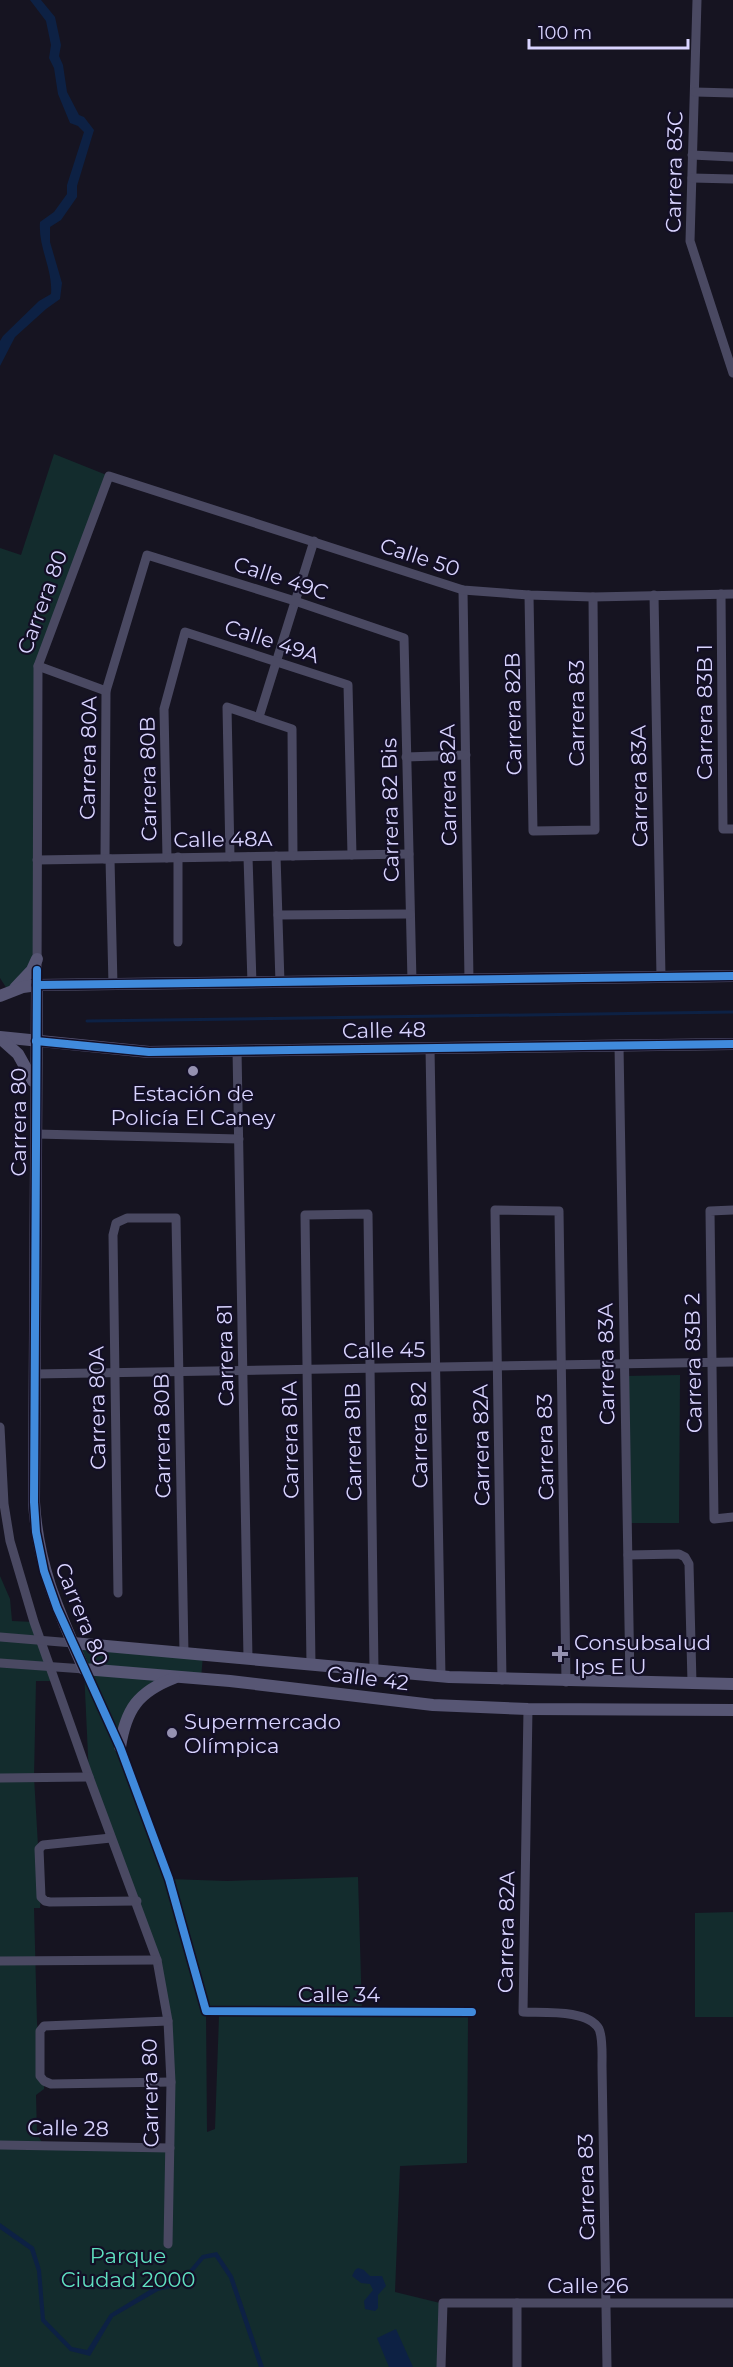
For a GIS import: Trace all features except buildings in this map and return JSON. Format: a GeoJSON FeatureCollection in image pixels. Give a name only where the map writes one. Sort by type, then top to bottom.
{"type":"FeatureCollection","features":[{"type":"Feature","properties":{"kind":"street","name":"Carrera 83C"},"geometry":{"type":"LineString","coordinates":[[697,0],[690,241],[733,373]]}},
{"type":"Feature","properties":{"kind":"street"},"geometry":{"type":"LineString","coordinates":[[694,92],[733,93]]}},
{"type":"Feature","properties":{"kind":"street"},"geometry":{"type":"LineString","coordinates":[[692,155],[733,157]]}},
{"type":"Feature","properties":{"kind":"street"},"geometry":{"type":"LineString","coordinates":[[692,178],[733,178]]}},
{"type":"Feature","properties":{"kind":"street","name":"Calle 50"},"geometry":{"type":"LineString","coordinates":[[109,476],[463,590],[593,597],[733,594]]}},
{"type":"Feature","properties":{"kind":"street","name":"Carrera 80"},"geometry":{"type":"LineString","coordinates":[[109,476],[38,666],[34,1502],[36,1532],[44,1571],[57,1608],[120,1747],[169,1879],[206,2011]]}},
{"type":"Feature","properties":{"kind":"street"},"geometry":{"type":"LineString","coordinates":[[260,717],[314,541]]}},
{"type":"Feature","properties":{"kind":"street","name":"Calle 49C"},"geometry":{"type":"LineString","coordinates":[[147,555],[404,638]]}},
{"type":"Feature","properties":{"kind":"street","name":"Carrera 80A"},"geometry":{"type":"LineString","coordinates":[[113,985],[107,859],[106,690],[147,555]]}},
{"type":"Feature","properties":{"kind":"street","name":"Carrera 82A"},"geometry":{"type":"LineString","coordinates":[[463,590],[469,980]]}},
{"type":"Feature","properties":{"kind":"street","name":"Carrera 83B 1"},"geometry":{"type":"LineString","coordinates":[[721,594],[728,829]]}},
{"type":"Feature","properties":{"kind":"street","name":"Carrera 82B"},"geometry":{"type":"LineString","coordinates":[[529,595],[533,831],[595,830]]}},
{"type":"Feature","properties":{"kind":"street","name":"Carrera 83A"},"geometry":{"type":"LineString","coordinates":[[654,595],[661,977]]}},
{"type":"Feature","properties":{"kind":"street","name":"Carrera 83"},"geometry":{"type":"LineString","coordinates":[[593,597],[595,830]]}},
{"type":"Feature","properties":{"kind":"street","name":"Calle 49A"},"geometry":{"type":"LineString","coordinates":[[185,632],[348,685],[352,855]]}},
{"type":"Feature","properties":{"kind":"street","name":"Carrera 80B"},"geometry":{"type":"LineString","coordinates":[[167,858],[164,709],[185,632]]}},
{"type":"Feature","properties":{"kind":"street","name":"Carrera 82 Bis"},"geometry":{"type":"LineString","coordinates":[[404,638],[412,981]]}},
{"type":"Feature","properties":{"kind":"street"},"geometry":{"type":"LineString","coordinates":[[38,666],[106,690]]}},
{"type":"Feature","properties":{"kind":"street"},"geometry":{"type":"LineString","coordinates":[[230,857],[227,707],[292,729],[293,856]]}},
{"type":"Feature","properties":{"kind":"street"},"geometry":{"type":"LineString","coordinates":[[406,757],[466,755]]}},
{"type":"Feature","properties":{"kind":"street","name":"Calle 48A"},"geometry":{"type":"LineString","coordinates":[[37,860],[409,854]]}},
{"type":"Feature","properties":{"kind":"street"},"geometry":{"type":"LineString","coordinates":[[248,856],[252,983]]}},
{"type":"Feature","properties":{"kind":"street"},"geometry":{"type":"LineString","coordinates":[[276,856],[280,983]]}},
{"type":"Feature","properties":{"kind":"street","name":"Carrera 80B"},"geometry":{"type":"LineString","coordinates":[[178,857],[178,942]]}},
{"type":"Feature","properties":{"kind":"street"},"geometry":{"type":"LineString","coordinates":[[278,915],[410,914]]}},
{"type":"Feature","properties":{"kind":"street"},"geometry":{"type":"LineString","coordinates":[[5,994],[22,982],[37,959]]}},
{"type":"Feature","properties":{"kind":"street"},"geometry":{"type":"LineString","coordinates":[[5,994],[37,985],[733,976]]}},
{"type":"Feature","properties":{"kind":"street"},"geometry":{"type":"LineString","coordinates":[[0,1038],[12,1046],[22,1059],[35,1089]]}},
{"type":"Feature","properties":{"kind":"street","name":"Calle 48"},"geometry":{"type":"LineString","coordinates":[[0,1038],[149,1052],[733,1044]]}},
{"type":"Feature","properties":{"kind":"street","name":"Carrera 83A"},"geometry":{"type":"LineString","coordinates":[[619,1046],[630,1682]]}},
{"type":"Feature","properties":{"kind":"street","name":"Carrera 82"},"geometry":{"type":"LineString","coordinates":[[430,1048],[441,1677]]}},
{"type":"Feature","properties":{"kind":"street","name":"Carrera 81"},"geometry":{"type":"LineString","coordinates":[[237,1050],[248,1659]]}},
{"type":"Feature","properties":{"kind":"street"},"geometry":{"type":"LineString","coordinates":[[36,1134],[239,1139]]}},
{"type":"Feature","properties":{"kind":"street","name":"Carrera 82A"},"geometry":{"type":"LineString","coordinates":[[502,1680],[495,1210],[559,1211]]}},
{"type":"Feature","properties":{"kind":"street","name":"Carrera 83B 2"},"geometry":{"type":"LineString","coordinates":[[733,1210],[710,1211],[714,1520],[733,1517]]}},
{"type":"Feature","properties":{"kind":"street","name":"Carrera 83"},"geometry":{"type":"LineString","coordinates":[[559,1211],[566,1682]]}},
{"type":"Feature","properties":{"kind":"street","name":"Carrera 81B"},"geometry":{"type":"LineString","coordinates":[[305,1215],[368,1214],[374,1670]]}},
{"type":"Feature","properties":{"kind":"street","name":"Carrera 81A"},"geometry":{"type":"LineString","coordinates":[[305,1215],[311,1665]]}},
{"type":"Feature","properties":{"kind":"street","name":"Carrera 80B"},"geometry":{"type":"LineString","coordinates":[[116,1222],[127,1218],[176,1218],[184,1653]]}},
{"type":"Feature","properties":{"kind":"street","name":"Carrera 80A"},"geometry":{"type":"LineString","coordinates":[[116,1222],[113,1235],[118,1593]]}},
{"type":"Feature","properties":{"kind":"street","name":"Calle 45"},"geometry":{"type":"LineString","coordinates":[[35,1374],[733,1362]]}},
{"type":"Feature","properties":{"kind":"street","name":"Carrera 80"},"geometry":{"type":"LineString","coordinates":[[0,1427],[4,1504],[10,1541],[39,1640],[157,1960],[168,2021],[171,2082],[168,2244]]}},
{"type":"Feature","properties":{"kind":"street"},"geometry":{"type":"LineString","coordinates":[[628,1555],[671,1553],[685,1557],[690,1572],[692,1683]]}},
{"type":"Feature","properties":{"kind":"street","name":"Calle 42"},"geometry":{"type":"LineString","coordinates":[[0,1637],[441,1677],[566,1682],[733,1684]]}},
{"type":"Feature","properties":{"kind":"street","name":"Calle 42"},"geometry":{"type":"LineString","coordinates":[[0,1663],[176,1677],[433,1705],[528,1709],[733,1710]]}},
{"type":"Feature","properties":{"kind":"street"},"geometry":{"type":"LineString","coordinates":[[120,1747],[124,1723],[135,1702],[153,1686],[176,1677]]}},
{"type":"Feature","properties":{"kind":"street","name":"Carrera 82A"},"geometry":{"type":"LineString","coordinates":[[528,1709],[523,2012],[582,2016]]}},
{"type":"Feature","properties":{"kind":"street"},"geometry":{"type":"LineString","coordinates":[[0,1778],[89,1777]]}},
{"type":"Feature","properties":{"kind":"street"},"geometry":{"type":"LineString","coordinates":[[111,1838],[43,1845],[39,1848],[41,1897],[45,1901],[137,1901]]}},
{"type":"Feature","properties":{"kind":"street"},"geometry":{"type":"LineString","coordinates":[[0,1961],[157,1960]]}},
{"type":"Feature","properties":{"kind":"street","name":"Calle 34"},"geometry":{"type":"LineString","coordinates":[[206,2011],[472,2012]]}},
{"type":"Feature","properties":{"kind":"street","name":"Carrera 83"},"geometry":{"type":"LineString","coordinates":[[582,2016],[593,2022],[600,2031],[607,2367]]}},
{"type":"Feature","properties":{"kind":"street"},"geometry":{"type":"LineString","coordinates":[[168,2021],[44,2026],[40,2031],[40,2076],[51,2084],[171,2082]]}},
{"type":"Feature","properties":{"kind":"street","name":"Calle 28"},"geometry":{"type":"LineString","coordinates":[[0,2145],[170,2148]]}},
{"type":"Feature","properties":{"kind":"street","name":"Calle 26"},"geometry":{"type":"LineString","coordinates":[[441,2367],[443,2303],[733,2302]]}},
{"type":"Feature","properties":{"kind":"street"},"geometry":{"type":"LineString","coordinates":[[517,2303],[518,2367]]}},
{"type":"Feature","properties":{"kind":"green space"},"geometry":{"type":"Polygon","coordinates":[[[54,454],[109,476],[38,666],[37,959],[9,992],[0,978],[0,548],[21,555],[54,454]]]}},
{"type":"Feature","properties":{"kind":"green space"},"geometry":{"type":"Polygon","coordinates":[[[680,1375],[679,1523],[627,1523],[625,1376],[680,1375]]]}},
{"type":"Feature","properties":{"kind":"green space","name":"Parque Ciudad 2000"},"geometry":{"type":"Polygon","coordinates":[[[0,1576],[10,1599],[12,1621],[34,1622],[55,1681],[36,1681],[34,1777],[41,1897],[40,1908],[34,1908],[37,2023],[44,2081],[44,2089],[36,2095],[37,2134],[44,2146],[170,2148],[171,2082],[157,1960],[89,1777],[84,1669],[73,1643],[203,1655],[201,1679],[176,1677],[135,1702],[120,1747],[169,1879],[227,1881],[358,1877],[362,2012],[206,2011],[207,2132],[215,2129],[219,2016],[468,2016],[467,2163],[400,2166],[395,2292],[440,2303],[440,2367],[0,2367],[0,1576]]]}},
{"type":"Feature","properties":{"kind":"green space"},"geometry":{"type":"Polygon","coordinates":[[[733,1912],[733,2017],[695,2017],[695,1913],[733,1912]]]}},
{"type":"Feature","properties":{"kind":"water"},"geometry":{"type":"Polygon","coordinates":[[[30,0],[41,0],[55,17],[61,45],[59,56],[63,65],[67,92],[79,115],[84,117],[94,130],[77,186],[77,197],[61,220],[50,227],[50,242],[62,283],[60,299],[15,337],[0,366],[0,341],[3,336],[39,301],[51,294],[50,276],[41,241],[40,222],[54,212],[67,194],[67,185],[84,132],[78,126],[70,123],[58,94],[54,68],[49,58],[51,45],[46,21],[30,0]]]}},
{"type":"Feature","properties":{"kind":"water"},"geometry":{"type":"Polygon","coordinates":[[[0,2223],[34,2247],[41,2270],[45,2319],[72,2347],[87,2350],[110,2314],[156,2286],[180,2281],[202,2255],[217,2252],[233,2276],[264,2367],[259,2367],[229,2278],[215,2257],[204,2259],[182,2285],[158,2291],[113,2317],[90,2356],[70,2351],[41,2321],[37,2271],[30,2250],[0,2229],[0,2223]]]}},
{"type":"Feature","properties":{"kind":"water"},"geometry":{"type":"Polygon","coordinates":[[[358,2268],[370,2276],[382,2276],[386,2286],[378,2295],[378,2308],[375,2311],[365,2309],[364,2301],[373,2290],[370,2284],[361,2283],[352,2276],[358,2268]]]}},
{"type":"Feature","properties":{"kind":"water"},"geometry":{"type":"Polygon","coordinates":[[[396,2329],[413,2367],[389,2367],[377,2338],[396,2329]]]}},
{"type":"Feature","properties":{"kind":"waterway"},"geometry":{"type":"LineString","coordinates":[[87,1021],[733,1012]]}},
{"type":"Feature","properties":{"kind":"cycle path"},"geometry":{"type":"LineString","coordinates":[[37,970],[34,1502],[36,1532],[44,1571],[57,1608],[120,1747],[169,1879],[206,2011],[472,2012]]}},
{"type":"Feature","properties":{"kind":"cycle path"},"geometry":{"type":"LineString","coordinates":[[37,985],[733,976]]}},
{"type":"Feature","properties":{"kind":"cycle path"},"geometry":{"type":"LineString","coordinates":[[36,1041],[149,1052],[733,1044]]}},
{"type":"Feature","properties":{"kind":"place","name":"Estación de Policía El Caney"},"geometry":{"type":"Point","coordinates":[193,1071]}},
{"type":"Feature","properties":{"kind":"place","name":"Consubsalud Ips E U"},"geometry":{"type":"Point","coordinates":[560,1654]}},
{"type":"Feature","properties":{"kind":"place","name":"Supermercado Olímpica"},"geometry":{"type":"Point","coordinates":[172,1733]}}]}
